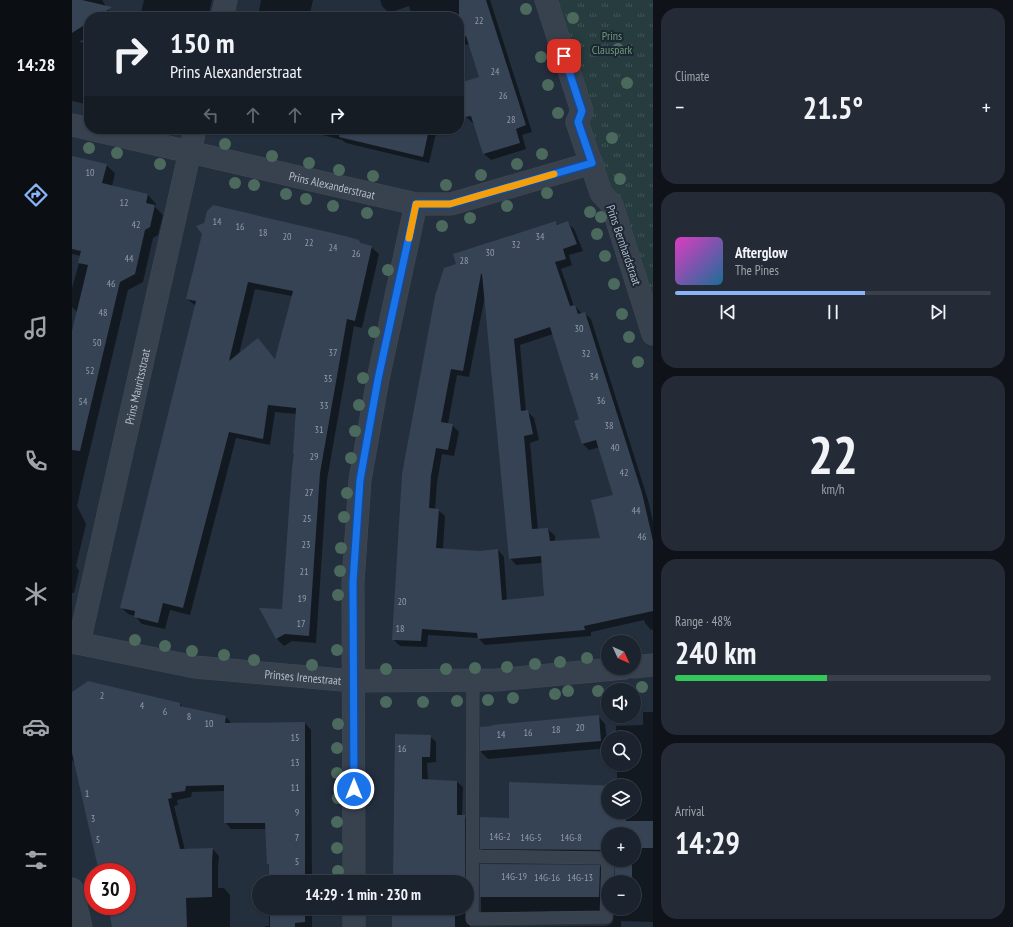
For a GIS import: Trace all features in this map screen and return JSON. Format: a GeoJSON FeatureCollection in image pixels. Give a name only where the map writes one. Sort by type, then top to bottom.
{"type":"FeatureCollection","features":[{"type":"Feature","properties":{"kind":"street"},"geometry":{"type":"LineString","coordinates":[[223,12],[226,0]]}},
{"type":"Feature","properties":{"kind":"street","name":"Prins Bernhardstraat"},"geometry":{"type":"LineString","coordinates":[[546,0],[582,111],[578,122],[601,193],[612,205],[653,334]]}},
{"type":"Feature","properties":{"kind":"street","name":"Prins Alexanderstraat"},"geometry":{"type":"LineString","coordinates":[[72,125],[84,128]]}},
{"type":"Feature","properties":{"kind":"street","name":"Prins Alexanderstraat"},"geometry":{"type":"LineString","coordinates":[[111,134],[416,204],[450,204],[592,163]]}},
{"type":"Feature","properties":{"kind":"street","name":"Prins Mauritsstraat"},"geometry":{"type":"LineString","coordinates":[[74,645],[194,134]]}},
{"type":"Feature","properties":{"kind":"street"},"geometry":{"type":"LineString","coordinates":[[354,875],[353,582],[360,480],[378,379],[416,204]]}},
{"type":"Feature","properties":{"kind":"street","name":"Prinses Irenestraat"},"geometry":{"type":"LineString","coordinates":[[74,645],[195,667],[353,681],[496,680],[601,670]]}},
{"type":"Feature","properties":{"kind":"street"},"geometry":{"type":"LineString","coordinates":[[641,666],[653,665]]}},
{"type":"Feature","properties":{"kind":"street"},"geometry":{"type":"LineString","coordinates":[[72,889],[81,927]]}},
{"type":"Feature","properties":{"kind":"street"},"geometry":{"type":"LineString","coordinates":[[354,915],[354,927]]}},
{"type":"Feature","properties":{"kind":"lane"},"geometry":{"type":"LineString","coordinates":[[472,856],[608,858],[606,917],[472,919],[472,856],[473,680]]}},
{"type":"Feature","properties":{"kind":"green space","name":"Prins Clauspark"},"geometry":{"type":"Polygon","coordinates":[[[555,0],[653,0],[653,307],[609,191],[587,122],[555,0]]]}},
{"type":"Feature","properties":{"kind":"building"},"geometry":{"type":"Polygon","coordinates":[[[72,0],[82,0],[112,7],[104,12],[84,12],[84,25],[72,33],[72,0]]]}},
{"type":"Feature","properties":{"kind":"building"},"geometry":{"type":"Polygon","coordinates":[[[459,0],[486,0],[526,125],[516,129],[520,143],[483,154],[471,116],[465,117],[464,82],[479,77],[466,36],[464,37],[464,12],[459,12],[459,0]]]}},
{"type":"Feature","properties":{"kind":"building"},"geometry":{"type":"Polygon","coordinates":[[[339,134],[428,134],[423,157],[339,137],[339,134]]]}},
{"type":"Feature","properties":{"kind":"building"},"geometry":{"type":"Polygon","coordinates":[[[72,156],[107,164],[102,183],[148,194],[146,203],[155,205],[150,227],[145,230],[135,274],[120,282],[80,451],[72,450],[72,331],[88,265],[78,263],[81,251],[72,249],[72,156]]]}},
{"type":"Feature","properties":{"kind":"building"},"geometry":{"type":"Polygon","coordinates":[[[213,205],[345,236],[372,246],[355,321],[347,319],[320,473],[309,636],[285,634],[276,639],[259,608],[282,609],[294,454],[296,408],[268,405],[263,439],[229,432],[183,608],[163,603],[158,623],[134,617],[135,611],[120,608],[196,301],[186,299],[202,234],[196,226],[204,223],[207,211],[213,205]],[[248,282],[229,361],[258,338],[275,359],[293,291],[248,282]]]}},
{"type":"Feature","properties":{"kind":"building"},"geometry":{"type":"Polygon","coordinates":[[[556,221],[557,225],[568,221],[577,244],[563,249],[566,259],[555,262],[570,306],[575,305],[578,314],[585,312],[642,493],[653,541],[653,611],[584,626],[585,630],[478,639],[477,633],[422,629],[421,641],[392,640],[402,474],[435,296],[444,268],[456,264],[453,254],[556,221]],[[481,274],[463,371],[451,369],[441,422],[453,424],[448,450],[436,448],[431,476],[429,508],[439,509],[436,548],[480,551],[498,549],[502,600],[544,596],[541,556],[509,559],[481,274]],[[550,327],[514,339],[521,411],[528,410],[533,434],[524,436],[532,529],[548,528],[550,541],[600,538],[591,500],[613,495],[596,440],[582,444],[574,421],[579,419],[550,327]]]}},
{"type":"Feature","properties":{"kind":"building"},"geometry":{"type":"Polygon","coordinates":[[[88,681],[180,703],[180,706],[226,716],[225,723],[305,722],[305,875],[269,875],[265,823],[224,823],[224,785],[186,786],[185,791],[171,793],[172,798],[168,799],[180,849],[213,848],[212,897],[186,898],[187,927],[112,927],[110,915],[136,915],[136,863],[97,863],[72,753],[72,692],[88,681]]]}},
{"type":"Feature","properties":{"kind":"building"},"geometry":{"type":"Polygon","coordinates":[[[599,715],[601,741],[480,751],[480,727],[599,715]]]}},
{"type":"Feature","properties":{"kind":"building"},"geometry":{"type":"Polygon","coordinates":[[[395,734],[431,735],[430,757],[422,757],[422,779],[457,781],[457,815],[465,815],[465,875],[393,875],[395,734]]]}},
{"type":"Feature","properties":{"kind":"building"},"geometry":{"type":"Polygon","coordinates":[[[509,782],[601,785],[601,819],[653,821],[653,848],[641,848],[641,827],[601,827],[601,850],[480,849],[480,817],[509,818],[509,782]]]}},
{"type":"Feature","properties":{"kind":"building"},"geometry":{"type":"Polygon","coordinates":[[[480,864],[600,865],[599,897],[480,897],[480,864]]]}},
{"type":"Feature","properties":{"kind":"building"},"geometry":{"type":"Polygon","coordinates":[[[615,867],[632,867],[632,875],[615,875],[615,867]]]}},
{"type":"Feature","properties":{"kind":"building"},"geometry":{"type":"Polygon","coordinates":[[[270,915],[305,915],[305,922],[295,923],[295,927],[270,927],[270,915]]]}},
{"type":"Feature","properties":{"kind":"building"},"geometry":{"type":"Polygon","coordinates":[[[392,915],[455,915],[455,927],[392,927],[392,915]]]}},
{"type":"Feature","properties":{"kind":"slow traffic"},"geometry":{"type":"LineString","coordinates":[[409,238],[416,204],[450,204],[554,174]]}},
{"type":"Feature","properties":{"kind":"route"},"geometry":{"type":"LineString","coordinates":[[354,789],[353,582],[360,480],[378,379],[416,204],[450,204],[592,163],[578,122],[582,111],[564,56]]}}]}
